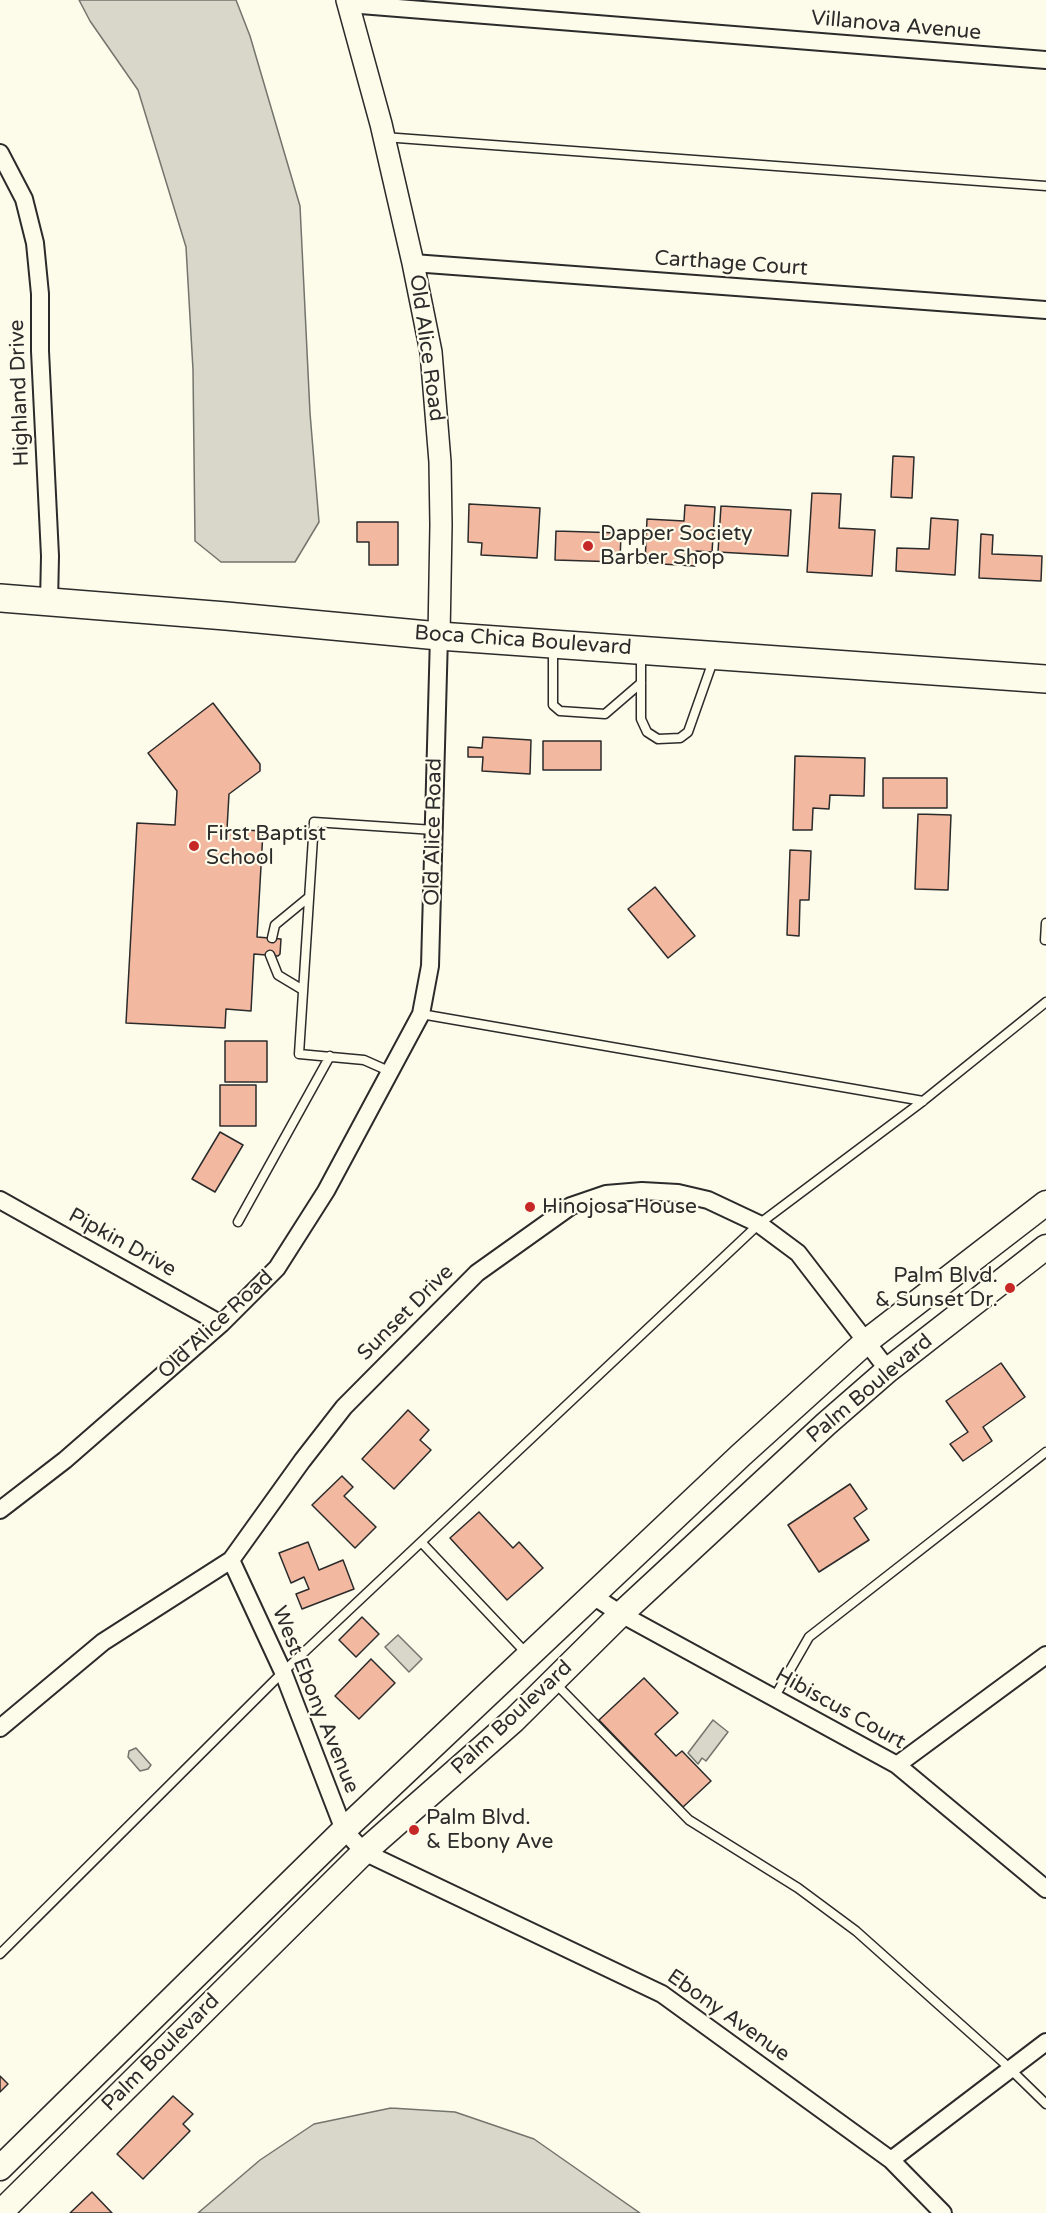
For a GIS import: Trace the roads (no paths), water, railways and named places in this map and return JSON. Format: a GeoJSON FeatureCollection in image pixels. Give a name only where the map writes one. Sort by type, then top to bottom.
{"type":"FeatureCollection","features":[{"type":"Feature","properties":{"kind":"main road","name":"Boca Chica Boulevard"},"geometry":{"type":"LineString","coordinates":[[0,598],[226,615],[439,636],[1046,679]]}},
{"type":"Feature","properties":{"kind":"main road","name":"Palm Boulevard"},"geometry":{"type":"LineString","coordinates":[[0,2168],[344,1830],[741,1455],[867,1341],[1046,1203]]}},
{"type":"Feature","properties":{"kind":"main road","name":"Palm Boulevard"},"geometry":{"type":"LineString","coordinates":[[0,2213],[364,1852],[514,1720],[621,1614],[826,1424],[888,1370],[1046,1247]]}},
{"type":"Feature","properties":{"kind":"street","name":"Villanova Avenue"},"geometry":{"type":"LineString","coordinates":[[348,2],[1046,60]]}},
{"type":"Feature","properties":{"kind":"street","name":"Old Alice Road"},"geometry":{"type":"LineString","coordinates":[[0,1510],[65,1460],[222,1324],[277,1268],[326,1191],[421,1014],[430,966],[434,830],[441,525],[438,427],[431,352],[413,263],[384,137],[348,2]]}},
{"type":"Feature","properties":{"kind":"street","name":"Highland Drive"},"geometry":{"type":"LineString","coordinates":[[0,153],[24,199],[35,243],[40,294],[40,351],[50,556],[49,603]]}},
{"type":"Feature","properties":{"kind":"street","name":"Carthage Court"},"geometry":{"type":"LineString","coordinates":[[413,263],[1046,310]]}},
{"type":"Feature","properties":{"kind":"street","name":"Sunset Drive"},"geometry":{"type":"LineString","coordinates":[[0,1728],[103,1642],[231,1560],[344,1407],[477,1273],[571,1206],[606,1194],[642,1191],[678,1193],[708,1200],[759,1224],[798,1253],[888,1370]]}},
{"type":"Feature","properties":{"kind":"street","name":"Pipkin Drive"},"geometry":{"type":"LineString","coordinates":[[0,1200],[222,1324]]}},
{"type":"Feature","properties":{"kind":"street","name":"West Ebony Avenue"},"geometry":{"type":"LineString","coordinates":[[231,1560],[283,1672],[344,1830],[364,1852]]}},
{"type":"Feature","properties":{"kind":"street","name":"Hibiscus Court"},"geometry":{"type":"LineString","coordinates":[[593,1596],[621,1614],[897,1765],[1046,1889]]}},
{"type":"Feature","properties":{"kind":"street"},"geometry":{"type":"LineString","coordinates":[[897,1765],[1046,1655]]}},
{"type":"Feature","properties":{"kind":"street","name":"Ebony Avenue"},"geometry":{"type":"LineString","coordinates":[[364,1852],[662,1994],[891,2160],[943,2213]]}},
{"type":"Feature","properties":{"kind":"street"},"geometry":{"type":"LineString","coordinates":[[891,2160],[1046,2042]]}},
{"type":"Feature","properties":{"kind":"lane"},"geometry":{"type":"LineString","coordinates":[[384,137],[1046,186]]}},
{"type":"Feature","properties":{"kind":"lane"},"geometry":{"type":"LineString","coordinates":[[553,644],[553,705],[560,711],[605,714],[641,684]]}},
{"type":"Feature","properties":{"kind":"lane"},"geometry":{"type":"LineString","coordinates":[[641,650],[641,719],[648,732],[658,738],[680,738],[688,732],[715,655]]}},
{"type":"Feature","properties":{"kind":"lane"},"geometry":{"type":"LineString","coordinates":[[391,1072],[364,1060],[299,1054],[314,822],[434,830]]}},
{"type":"Feature","properties":{"kind":"lane"},"geometry":{"type":"LineString","coordinates":[[272,938],[275,925],[309,897]]}},
{"type":"Feature","properties":{"kind":"lane"},"geometry":{"type":"LineString","coordinates":[[1045,940],[1046,923]]}},
{"type":"Feature","properties":{"kind":"lane"},"geometry":{"type":"LineString","coordinates":[[270,955],[279,975],[303,990]]}},
{"type":"Feature","properties":{"kind":"lane"},"geometry":{"type":"LineString","coordinates":[[0,1954],[283,1672],[759,1224],[922,1101],[1046,1002]]}},
{"type":"Feature","properties":{"kind":"lane"},"geometry":{"type":"LineString","coordinates":[[421,1014],[922,1101]]}},
{"type":"Feature","properties":{"kind":"lane"},"geometry":{"type":"LineString","coordinates":[[238,1222],[330,1056]]}},
{"type":"Feature","properties":{"kind":"lane"},"geometry":{"type":"LineString","coordinates":[[774,1698],[808,1637],[1046,1452]]}},
{"type":"Feature","properties":{"kind":"lane"},"geometry":{"type":"LineString","coordinates":[[422,1543],[530,1656]]}},
{"type":"Feature","properties":{"kind":"lane"},"geometry":{"type":"LineString","coordinates":[[554,1681],[689,1820],[798,1888],[856,1931],[1046,2104]]}},
{"type":"Feature","properties":{"kind":"place","name":"Dapper Society Barber Shop"},"geometry":{"type":"Point","coordinates":[588,546]}},
{"type":"Feature","properties":{"kind":"place","name":"First Baptist School"},"geometry":{"type":"Point","coordinates":[194,846]}},
{"type":"Feature","properties":{"kind":"place","name":"Hinojosa House"},"geometry":{"type":"Point","coordinates":[530,1207]}},
{"type":"Feature","properties":{"kind":"place","name":"Palm Blvd. & Sunset Dr."},"geometry":{"type":"Point","coordinates":[1010,1288]}},
{"type":"Feature","properties":{"kind":"place","name":"Palm Blvd. & Ebony Ave"},"geometry":{"type":"Point","coordinates":[414,1830]}}]}
